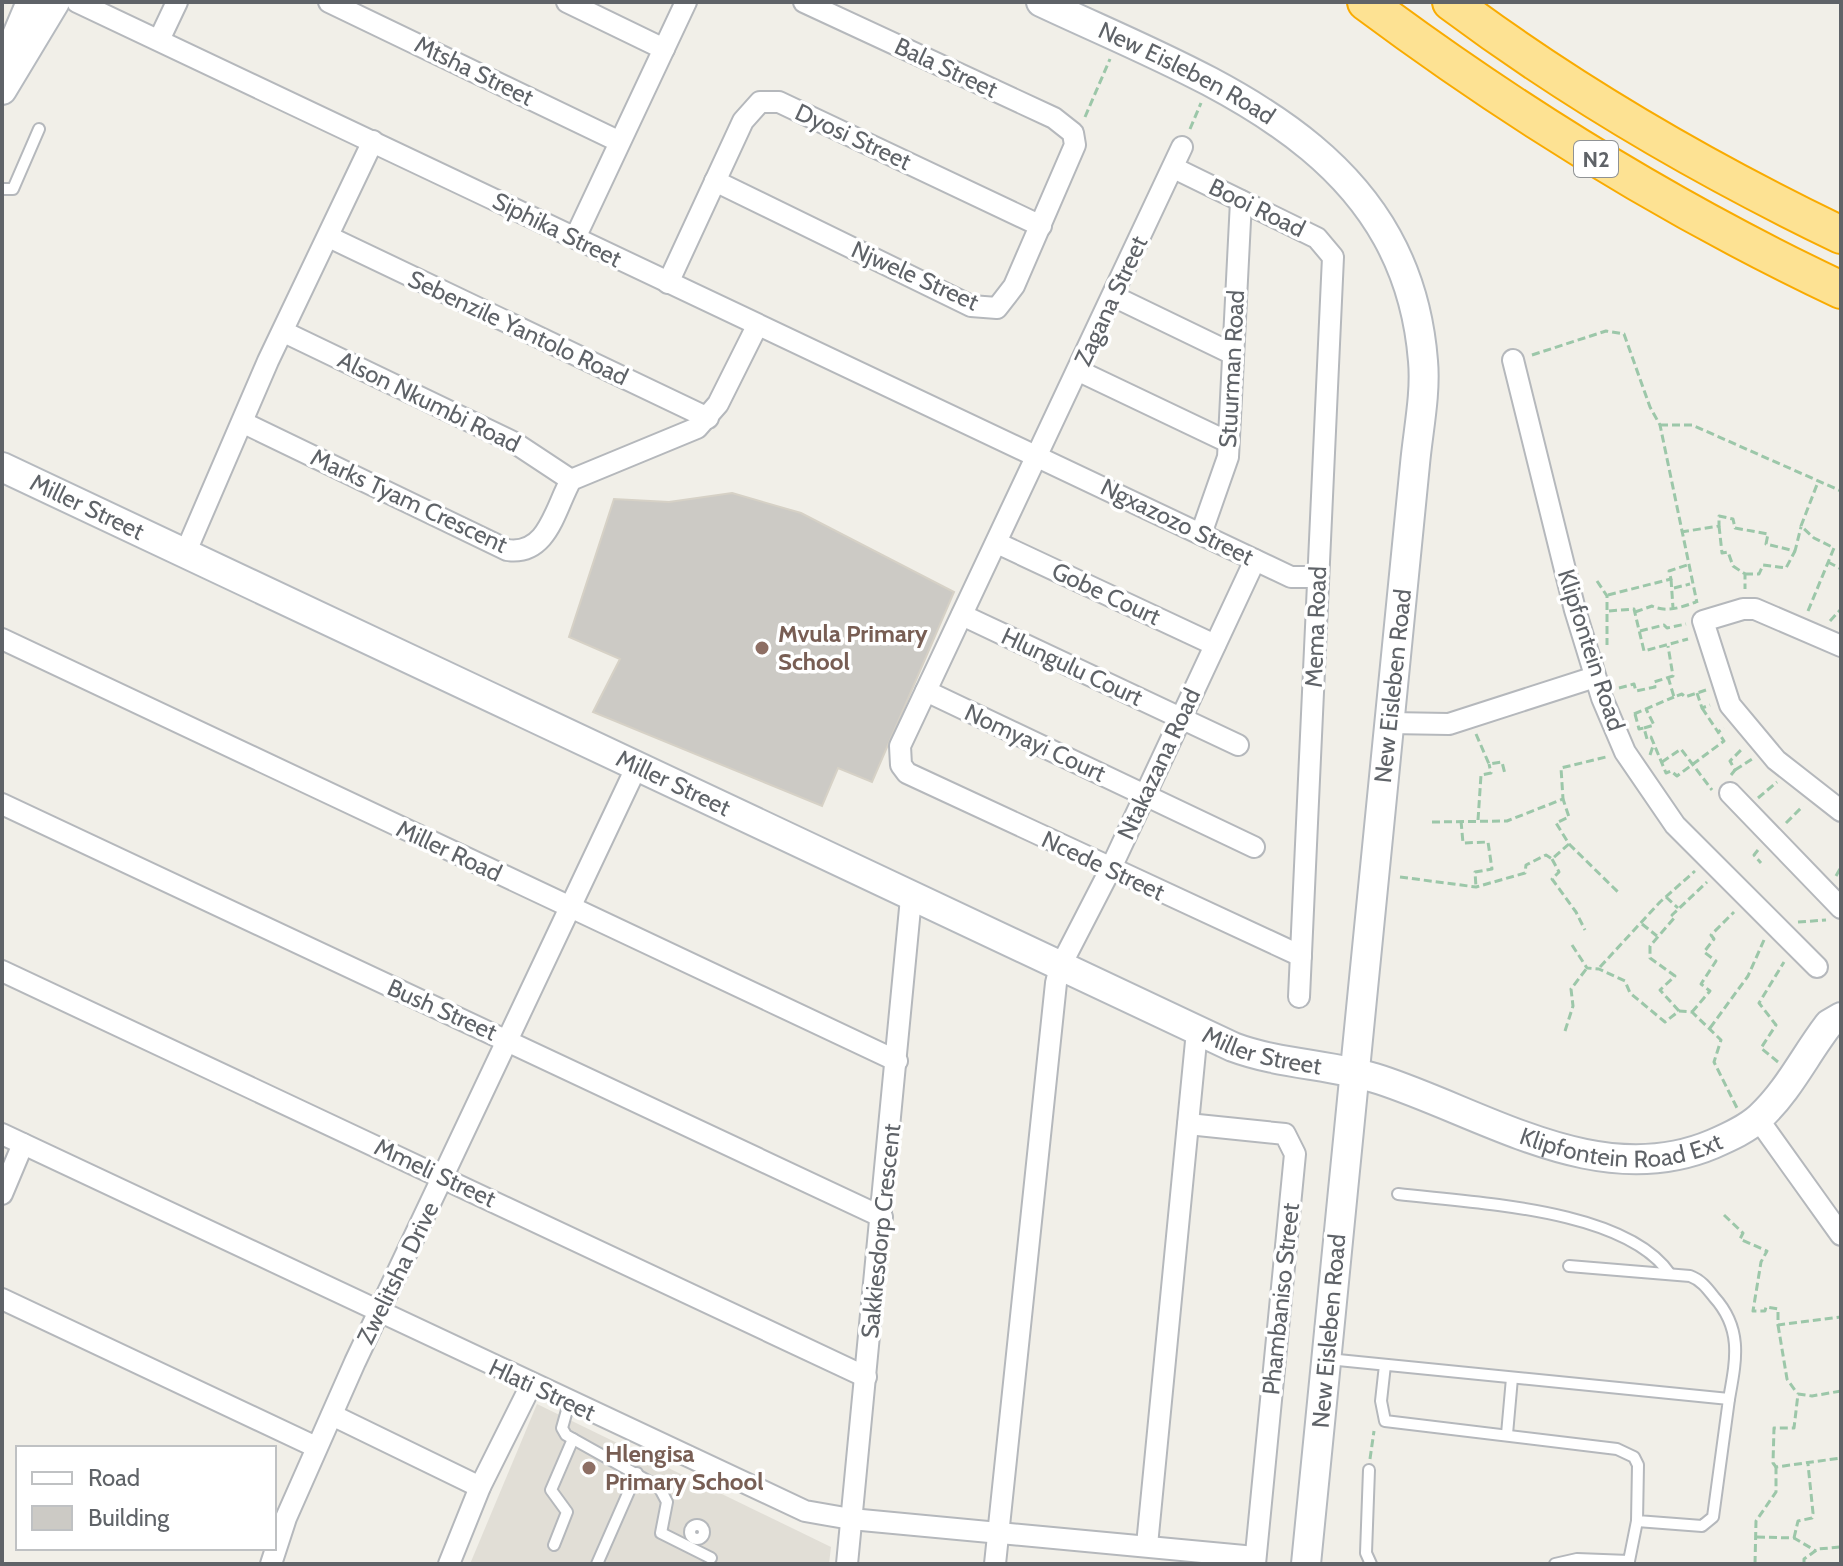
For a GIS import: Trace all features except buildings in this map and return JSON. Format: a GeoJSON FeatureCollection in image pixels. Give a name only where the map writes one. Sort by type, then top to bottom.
{"type":"FeatureCollection","features":[{"type":"Feature","properties":{"kind":"highway","name":"N2"},"geometry":{"type":"LineString","coordinates":[[1366,2],[1459,69],[1589,155],[1739,241],[1841,290]]}},
{"type":"Feature","properties":{"kind":"highway","name":"N2"},"geometry":{"type":"LineString","coordinates":[[1451,2],[1494,34],[1671,148],[1841,235]]}},
{"type":"Feature","properties":{"kind":"highway"},"geometry":{"type":"LineString","coordinates":[[1477,2],[1494,34]]}},
{"type":"Feature","properties":{"kind":"street"},"geometry":{"type":"LineString","coordinates":[[2,74],[31,2]]}},
{"type":"Feature","properties":{"kind":"street"},"geometry":{"type":"LineString","coordinates":[[2,90],[55,2]]}},
{"type":"Feature","properties":{"kind":"street","name":"Siphika Street"},"geometry":{"type":"LineString","coordinates":[[77,2],[757,326],[1038,455]]}},
{"type":"Feature","properties":{"kind":"street"},"geometry":{"type":"LineString","coordinates":[[159,40],[177,2]]}},
{"type":"Feature","properties":{"kind":"street","name":"Mtsha Street"},"geometry":{"type":"LineString","coordinates":[[329,2],[618,141]]}},
{"type":"Feature","properties":{"kind":"street"},"geometry":{"type":"LineString","coordinates":[[567,2],[664,49]]}},
{"type":"Feature","properties":{"kind":"street"},"geometry":{"type":"LineString","coordinates":[[575,238],[686,2]]}},
{"type":"Feature","properties":{"kind":"street","name":"Bala Street"},"geometry":{"type":"LineString","coordinates":[[804,2],[1054,118],[1074,139]]}},
{"type":"Feature","properties":{"kind":"street","name":"New Eisleben Road"},"geometry":{"type":"LineString","coordinates":[[1041,2],[1210,84],[1297,134],[1326,157],[1370,206],[1390,244],[1409,291],[1423,363],[1306,1564]]}},
{"type":"Feature","properties":{"kind":"street","name":"Dyosi Street"},"geometry":{"type":"LineString","coordinates":[[668,283],[748,113],[760,102],[779,102],[1041,226]]}},
{"type":"Feature","properties":{"kind":"street","name":"Njwele Street"},"geometry":{"type":"LineString","coordinates":[[715,181],[971,306],[997,308],[1003,302],[1041,226],[1074,139]]}},
{"type":"Feature","properties":{"kind":"street"},"geometry":{"type":"LineString","coordinates":[[184,556],[244,423],[268,361],[373,141]]}},
{"type":"Feature","properties":{"kind":"street","name":"Zagana Street"},"geometry":{"type":"LineString","coordinates":[[907,773],[901,765],[900,746],[1182,147]]}},
{"type":"Feature","properties":{"kind":"street","name":"Booi Road"},"geometry":{"type":"LineString","coordinates":[[1174,168],[1317,238],[1333,257]]}},
{"type":"Feature","properties":{"kind":"street","name":"Stuurman Road"},"geometry":{"type":"LineString","coordinates":[[1201,534],[1228,457],[1241,201]]}},
{"type":"Feature","properties":{"kind":"street","name":"Sebenzile Yantolo Road"},"geometry":{"type":"LineString","coordinates":[[329,237],[708,418]]}},
{"type":"Feature","properties":{"kind":"street","name":"Mema Road"},"geometry":{"type":"LineString","coordinates":[[1299,997],[1333,257]]}},
{"type":"Feature","properties":{"kind":"street"},"geometry":{"type":"LineString","coordinates":[[1113,296],[1233,354]]}},
{"type":"Feature","properties":{"kind":"street"},"geometry":{"type":"LineString","coordinates":[[571,480],[682,435],[708,418],[757,326]]}},
{"type":"Feature","properties":{"kind":"street","name":"Alson Nkumbi Road"},"geometry":{"type":"LineString","coordinates":[[284,332],[515,443],[571,480]]}},
{"type":"Feature","properties":{"kind":"street","name":"Klipfontein Road"},"geometry":{"type":"LineString","coordinates":[[1513,360],[1575,610],[1606,683],[1615,729],[1625,752],[1675,825],[1711,868],[1748,899],[1817,967]]}},
{"type":"Feature","properties":{"kind":"street"},"geometry":{"type":"LineString","coordinates":[[1079,371],[1228,442]]}},
{"type":"Feature","properties":{"kind":"street","name":"Marks Tyam Crescent"},"geometry":{"type":"LineString","coordinates":[[244,423],[507,550],[528,550],[542,539],[571,480]]}},
{"type":"Feature","properties":{"kind":"street","name":"Ngxazozo Street"},"geometry":{"type":"LineString","coordinates":[[1038,455],[1291,577],[1318,577]]}},
{"type":"Feature","properties":{"kind":"street","name":"Miller Street"},"geometry":{"type":"LineString","coordinates":[[2,467],[184,556],[1197,1031],[1253,1055],[1354,1073]]}},
{"type":"Feature","properties":{"kind":"street","name":"Gobe Court"},"geometry":{"type":"LineString","coordinates":[[997,543],[1215,645]]}},
{"type":"Feature","properties":{"kind":"street","name":"Ntakazana Road"},"geometry":{"type":"LineString","coordinates":[[1060,967],[1110,870],[1255,560]]}},
{"type":"Feature","properties":{"kind":"street"},"geometry":{"type":"LineString","coordinates":[[1841,646],[1768,612],[1743,609],[1702,618],[1718,677],[1730,705],[1783,766],[1841,811]]}},
{"type":"Feature","properties":{"kind":"street","name":"Hlungulu Court"},"geometry":{"type":"LineString","coordinates":[[962,615],[1238,745]]}},
{"type":"Feature","properties":{"kind":"street","name":"Miller Road"},"geometry":{"type":"LineString","coordinates":[[2,639],[897,1061]]}},
{"type":"Feature","properties":{"kind":"street"},"geometry":{"type":"LineString","coordinates":[[1389,723],[1436,726],[1606,683]]}},
{"type":"Feature","properties":{"kind":"street","name":"Nomyayi Court"},"geometry":{"type":"LineString","coordinates":[[926,691],[1254,847]]}},
{"type":"Feature","properties":{"kind":"street","name":"Zwelitsha Drive"},"geometry":{"type":"LineString","coordinates":[[271,1564],[316,1447],[636,768]]}},
{"type":"Feature","properties":{"kind":"street","name":"Ncede Street"},"geometry":{"type":"LineString","coordinates":[[907,773],[1110,870],[1301,956]]}},
{"type":"Feature","properties":{"kind":"street"},"geometry":{"type":"LineString","coordinates":[[1735,800],[1835,914]]}},
{"type":"Feature","properties":{"kind":"street","name":"Bush Street"},"geometry":{"type":"LineString","coordinates":[[2,804],[882,1217]]}},
{"type":"Feature","properties":{"kind":"street","name":"Sakkiesdorp Crescent"},"geometry":{"type":"LineString","coordinates":[[847,1564],[911,898]]}},
{"type":"Feature","properties":{"kind":"street"},"geometry":{"type":"LineString","coordinates":[[995,1564],[1053,999],[1060,967]]}},
{"type":"Feature","properties":{"kind":"street","name":"Mmeli Street"},"geometry":{"type":"LineString","coordinates":[[2,971],[444,1176],[866,1377]]}},
{"type":"Feature","properties":{"kind":"street","name":"Klipfontein Road Ext"},"geometry":{"type":"LineString","coordinates":[[1354,1073],[1560,1147],[1626,1161],[1655,1161],[1679,1156],[1731,1136],[1753,1122],[1795,1076],[1829,1024],[1841,1017]]}},
{"type":"Feature","properties":{"kind":"street"},"geometry":{"type":"LineString","coordinates":[[1147,1545],[1197,1031]]}},
{"type":"Feature","properties":{"kind":"street"},"geometry":{"type":"LineString","coordinates":[[1753,1122],[1841,1235]]}},
{"type":"Feature","properties":{"kind":"street","name":"Phambaniso Street"},"geometry":{"type":"LineString","coordinates":[[1188,1124],[1285,1134],[1295,1154],[1255,1561]]}},
{"type":"Feature","properties":{"kind":"street","name":"Hlati Street"},"geometry":{"type":"LineString","coordinates":[[2,1134],[569,1403],[805,1511],[851,1519],[1147,1545],[1255,1561]]}},
{"type":"Feature","properties":{"kind":"street"},"geometry":{"type":"LineString","coordinates":[[2,1194],[23,1144]]}},
{"type":"Feature","properties":{"kind":"street"},"geometry":{"type":"LineString","coordinates":[[2,1299],[316,1447]]}},
{"type":"Feature","properties":{"kind":"street"},"geometry":{"type":"LineString","coordinates":[[449,1564],[480,1487],[531,1385]]}},
{"type":"Feature","properties":{"kind":"street"},"geometry":{"type":"LineString","coordinates":[[332,1415],[480,1487]]}},
{"type":"Feature","properties":{"kind":"lane"},"geometry":{"type":"LineString","coordinates":[[2,189],[13,189],[39,129]]}},
{"type":"Feature","properties":{"kind":"lane"},"geometry":{"type":"LineString","coordinates":[[1398,1194],[1564,1216],[1647,1249],[1670,1274]]}},
{"type":"Feature","properties":{"kind":"lane"},"geometry":{"type":"LineString","coordinates":[[1569,1266],[1670,1274],[1700,1281],[1730,1318],[1737,1352],[1716,1505],[1709,1523],[1637,1521]]}},
{"type":"Feature","properties":{"kind":"lane"},"geometry":{"type":"LineString","coordinates":[[1326,1359],[1729,1399]]}},
{"type":"Feature","properties":{"kind":"lane"},"geometry":{"type":"LineString","coordinates":[[1385,1365],[1382,1418],[1393,1423],[1507,1434],[1628,1453],[1638,1465],[1640,1478],[1637,1521],[1629,1563],[1577,1559],[1555,1564]]}},
{"type":"Feature","properties":{"kind":"lane"},"geometry":{"type":"LineString","coordinates":[[1507,1434],[1512,1378]]}},
{"type":"Feature","properties":{"kind":"lane"},"geometry":{"type":"LineString","coordinates":[[569,1403],[562,1428],[573,1439],[659,1487],[666,1497],[660,1531],[691,1542],[711,1558]]}},
{"type":"Feature","properties":{"kind":"lane"},"geometry":{"type":"LineString","coordinates":[[554,1545],[567,1512],[551,1490],[573,1439]]}},
{"type":"Feature","properties":{"kind":"lane"},"geometry":{"type":"LineString","coordinates":[[1369,1470],[1366,1553],[1371,1564]]}},
{"type":"Feature","properties":{"kind":"lane"},"geometry":{"type":"LineString","coordinates":[[597,1564],[637,1473]]}},
{"type":"Feature","properties":{"kind":"lane"},"geometry":{"type":"LineString","coordinates":[[691,1542],[690,1528],[702,1523]]}},
{"type":"Feature","properties":{"kind":"path"},"geometry":{"type":"LineString","coordinates":[[1074,139],[1110,59]]}},
{"type":"Feature","properties":{"kind":"path"},"geometry":{"type":"LineString","coordinates":[[1182,147],[1202,100]]}},
{"type":"Feature","properties":{"kind":"path"},"geometry":{"type":"LineString","coordinates":[[1513,360],[1606,331],[1624,334],[1660,425],[1691,584],[1702,618]]}},
{"type":"Feature","properties":{"kind":"path"},"geometry":{"type":"LineString","coordinates":[[1660,425],[1692,425],[1841,491]]}},
{"type":"Feature","properties":{"kind":"path"},"geometry":{"type":"LineString","coordinates":[[1795,551],[1766,544],[1768,534],[1735,528],[1733,519],[1719,516],[1722,553],[1728,552],[1733,566],[1745,574],[1759,574],[1763,565],[1786,568],[1795,551],[1819,480]]}},
{"type":"Feature","properties":{"kind":"path"},"geometry":{"type":"LineString","coordinates":[[1681,532],[1719,526]]}},
{"type":"Feature","properties":{"kind":"path"},"geometry":{"type":"LineString","coordinates":[[1801,526],[1814,538],[1834,548],[1801,629]]}},
{"type":"Feature","properties":{"kind":"path"},"geometry":{"type":"LineString","coordinates":[[1828,562],[1841,569]]}},
{"type":"Feature","properties":{"kind":"path"},"geometry":{"type":"LineString","coordinates":[[1674,588],[1669,571],[1687,565]]}},
{"type":"Feature","properties":{"kind":"path"},"geometry":{"type":"LineString","coordinates":[[1743,609],[1745,574]]}},
{"type":"Feature","properties":{"kind":"path"},"geometry":{"type":"LineString","coordinates":[[1607,596],[1671,579]]}},
{"type":"Feature","properties":{"kind":"path"},"geometry":{"type":"LineString","coordinates":[[1597,581],[1607,596],[1609,611],[1605,633],[1609,657]]}},
{"type":"Feature","properties":{"kind":"path"},"geometry":{"type":"LineString","coordinates":[[1673,609],[1669,590],[1691,584]]}},
{"type":"Feature","properties":{"kind":"path"},"geometry":{"type":"LineString","coordinates":[[1635,612],[1652,606],[1702,618]]}},
{"type":"Feature","properties":{"kind":"path"},"geometry":{"type":"LineString","coordinates":[[1609,611],[1634,609],[1644,651],[1668,646],[1702,618]]}},
{"type":"Feature","properties":{"kind":"path"},"geometry":{"type":"LineString","coordinates":[[1830,621],[1841,609]]}},
{"type":"Feature","properties":{"kind":"path"},"geometry":{"type":"LineString","coordinates":[[1640,631],[1702,618]]}},
{"type":"Feature","properties":{"kind":"path"},"geometry":{"type":"LineString","coordinates":[[1606,683],[1634,684],[1636,691],[1655,687],[1654,682],[1673,676],[1668,646]]}},
{"type":"Feature","properties":{"kind":"path"},"geometry":{"type":"LineString","coordinates":[[1668,677],[1674,697]]}},
{"type":"Feature","properties":{"kind":"path"},"geometry":{"type":"LineString","coordinates":[[1615,729],[1646,708],[1682,694],[1685,697],[1708,689],[1706,681],[1718,677]]}},
{"type":"Feature","properties":{"kind":"path"},"geometry":{"type":"LineString","coordinates":[[1635,714],[1639,729],[1654,725],[1646,708]]}},
{"type":"Feature","properties":{"kind":"path"},"geometry":{"type":"LineString","coordinates":[[1473,719],[1491,773],[1481,775],[1478,820]]}},
{"type":"Feature","properties":{"kind":"path"},"geometry":{"type":"LineString","coordinates":[[1644,728],[1666,773],[1671,771],[1677,776],[1724,741],[1718,732]]}},
{"type":"Feature","properties":{"kind":"path"},"geometry":{"type":"LineString","coordinates":[[1662,762],[1681,749],[1712,790],[1732,774],[1735,770],[1730,761],[1756,737]]}},
{"type":"Feature","properties":{"kind":"path"},"geometry":{"type":"LineString","coordinates":[[1620,894],[1569,844],[1556,823],[1569,817],[1563,799],[1561,768],[1625,752]]}},
{"type":"Feature","properties":{"kind":"path"},"geometry":{"type":"LineString","coordinates":[[1489,764],[1502,762],[1505,774]]}},
{"type":"Feature","properties":{"kind":"path"},"geometry":{"type":"LineString","coordinates":[[1735,800],[1773,787],[1783,766]]}},
{"type":"Feature","properties":{"kind":"path"},"geometry":{"type":"LineString","coordinates":[[1432,822],[1507,821],[1563,799]]}},
{"type":"Feature","properties":{"kind":"path"},"geometry":{"type":"LineString","coordinates":[[1461,821],[1463,843],[1488,842],[1492,869],[1475,872],[1476,887]]}},
{"type":"Feature","properties":{"kind":"path"},"geometry":{"type":"LineString","coordinates":[[1552,859],[1569,844]]}},
{"type":"Feature","properties":{"kind":"path"},"geometry":{"type":"LineString","coordinates":[[1400,877],[1476,887],[1525,873],[1526,865],[1546,855],[1559,872],[1552,879],[1585,930]]}},
{"type":"Feature","properties":{"kind":"path"},"geometry":{"type":"LineString","coordinates":[[1599,969],[1666,897],[1699,867],[1711,868],[1710,879],[1678,909],[1660,938],[1642,924]]}},
{"type":"Feature","properties":{"kind":"path"},"geometry":{"type":"LineString","coordinates":[[1666,897],[1678,909]]}},
{"type":"Feature","properties":{"kind":"path"},"geometry":{"type":"LineString","coordinates":[[1692,1012],[1710,991],[1701,984],[1716,961],[1704,952],[1714,939],[1711,935],[1748,899]]}},
{"type":"Feature","properties":{"kind":"path"},"geometry":{"type":"LineString","coordinates":[[1710,1030],[1748,976],[1768,933],[1790,923],[1835,914]]}},
{"type":"Feature","properties":{"kind":"path"},"geometry":{"type":"LineString","coordinates":[[1657,936],[1650,946],[1650,958],[1675,976],[1660,990],[1679,1011]]}},
{"type":"Feature","properties":{"kind":"path"},"geometry":{"type":"LineString","coordinates":[[1572,945],[1587,968]]}},
{"type":"Feature","properties":{"kind":"path"},"geometry":{"type":"LineString","coordinates":[[1795,1076],[1761,1048],[1776,1025],[1759,1003],[1776,974],[1798,948]]}},
{"type":"Feature","properties":{"kind":"path"},"geometry":{"type":"LineString","coordinates":[[1587,968],[1599,969],[1625,981],[1630,993],[1665,1022],[1679,1011],[1692,1012],[1721,1040],[1714,1062],[1753,1122]]}},
{"type":"Feature","properties":{"kind":"path"},"geometry":{"type":"LineString","coordinates":[[1565,1031],[1573,1006],[1571,989],[1587,968]]}},
{"type":"Feature","properties":{"kind":"path"},"geometry":{"type":"LineString","coordinates":[[1724,1215],[1743,1233],[1740,1239],[1767,1251],[1761,1262],[1753,1311],[1778,1309],[1787,1379],[1798,1394],[1794,1428],[1774,1428],[1776,1492],[1758,1515],[1755,1564]]}},
{"type":"Feature","properties":{"kind":"path"},"geometry":{"type":"LineString","coordinates":[[1778,1325],[1841,1317]]}},
{"type":"Feature","properties":{"kind":"path"},"geometry":{"type":"LineString","coordinates":[[1798,1394],[1812,1396],[1841,1391]]}},
{"type":"Feature","properties":{"kind":"path"},"geometry":{"type":"LineString","coordinates":[[1369,1470],[1374,1429],[1382,1418]]}},
{"type":"Feature","properties":{"kind":"path"},"geometry":{"type":"LineString","coordinates":[[1776,1467],[1841,1458]]}},
{"type":"Feature","properties":{"kind":"path"},"geometry":{"type":"LineString","coordinates":[[1794,1538],[1798,1521],[1812,1518],[1813,1513],[1808,1464]]}},
{"type":"Feature","properties":{"kind":"path"},"geometry":{"type":"LineString","coordinates":[[1757,1537],[1794,1538],[1816,1551]]}},
{"type":"Feature","properties":{"kind":"path"},"geometry":{"type":"LineString","coordinates":[[1804,1564],[1804,1559],[1816,1551],[1841,1547]]}},
{"type":"Feature","properties":{"kind":"shaded area","name":"Hlengisa Primary School"},"geometry":{"type":"Polygon","coordinates":[[[537,1404],[831,1547],[829,1564],[470,1564],[537,1404]]]}},
{"type":"Feature","properties":{"kind":"place","name":"Mvula Primary School"},"geometry":{"type":"Point","coordinates":[762,648]}},
{"type":"Feature","properties":{"kind":"place","name":"Hlengisa Primary School"},"geometry":{"type":"Point","coordinates":[589,1468]}}]}
